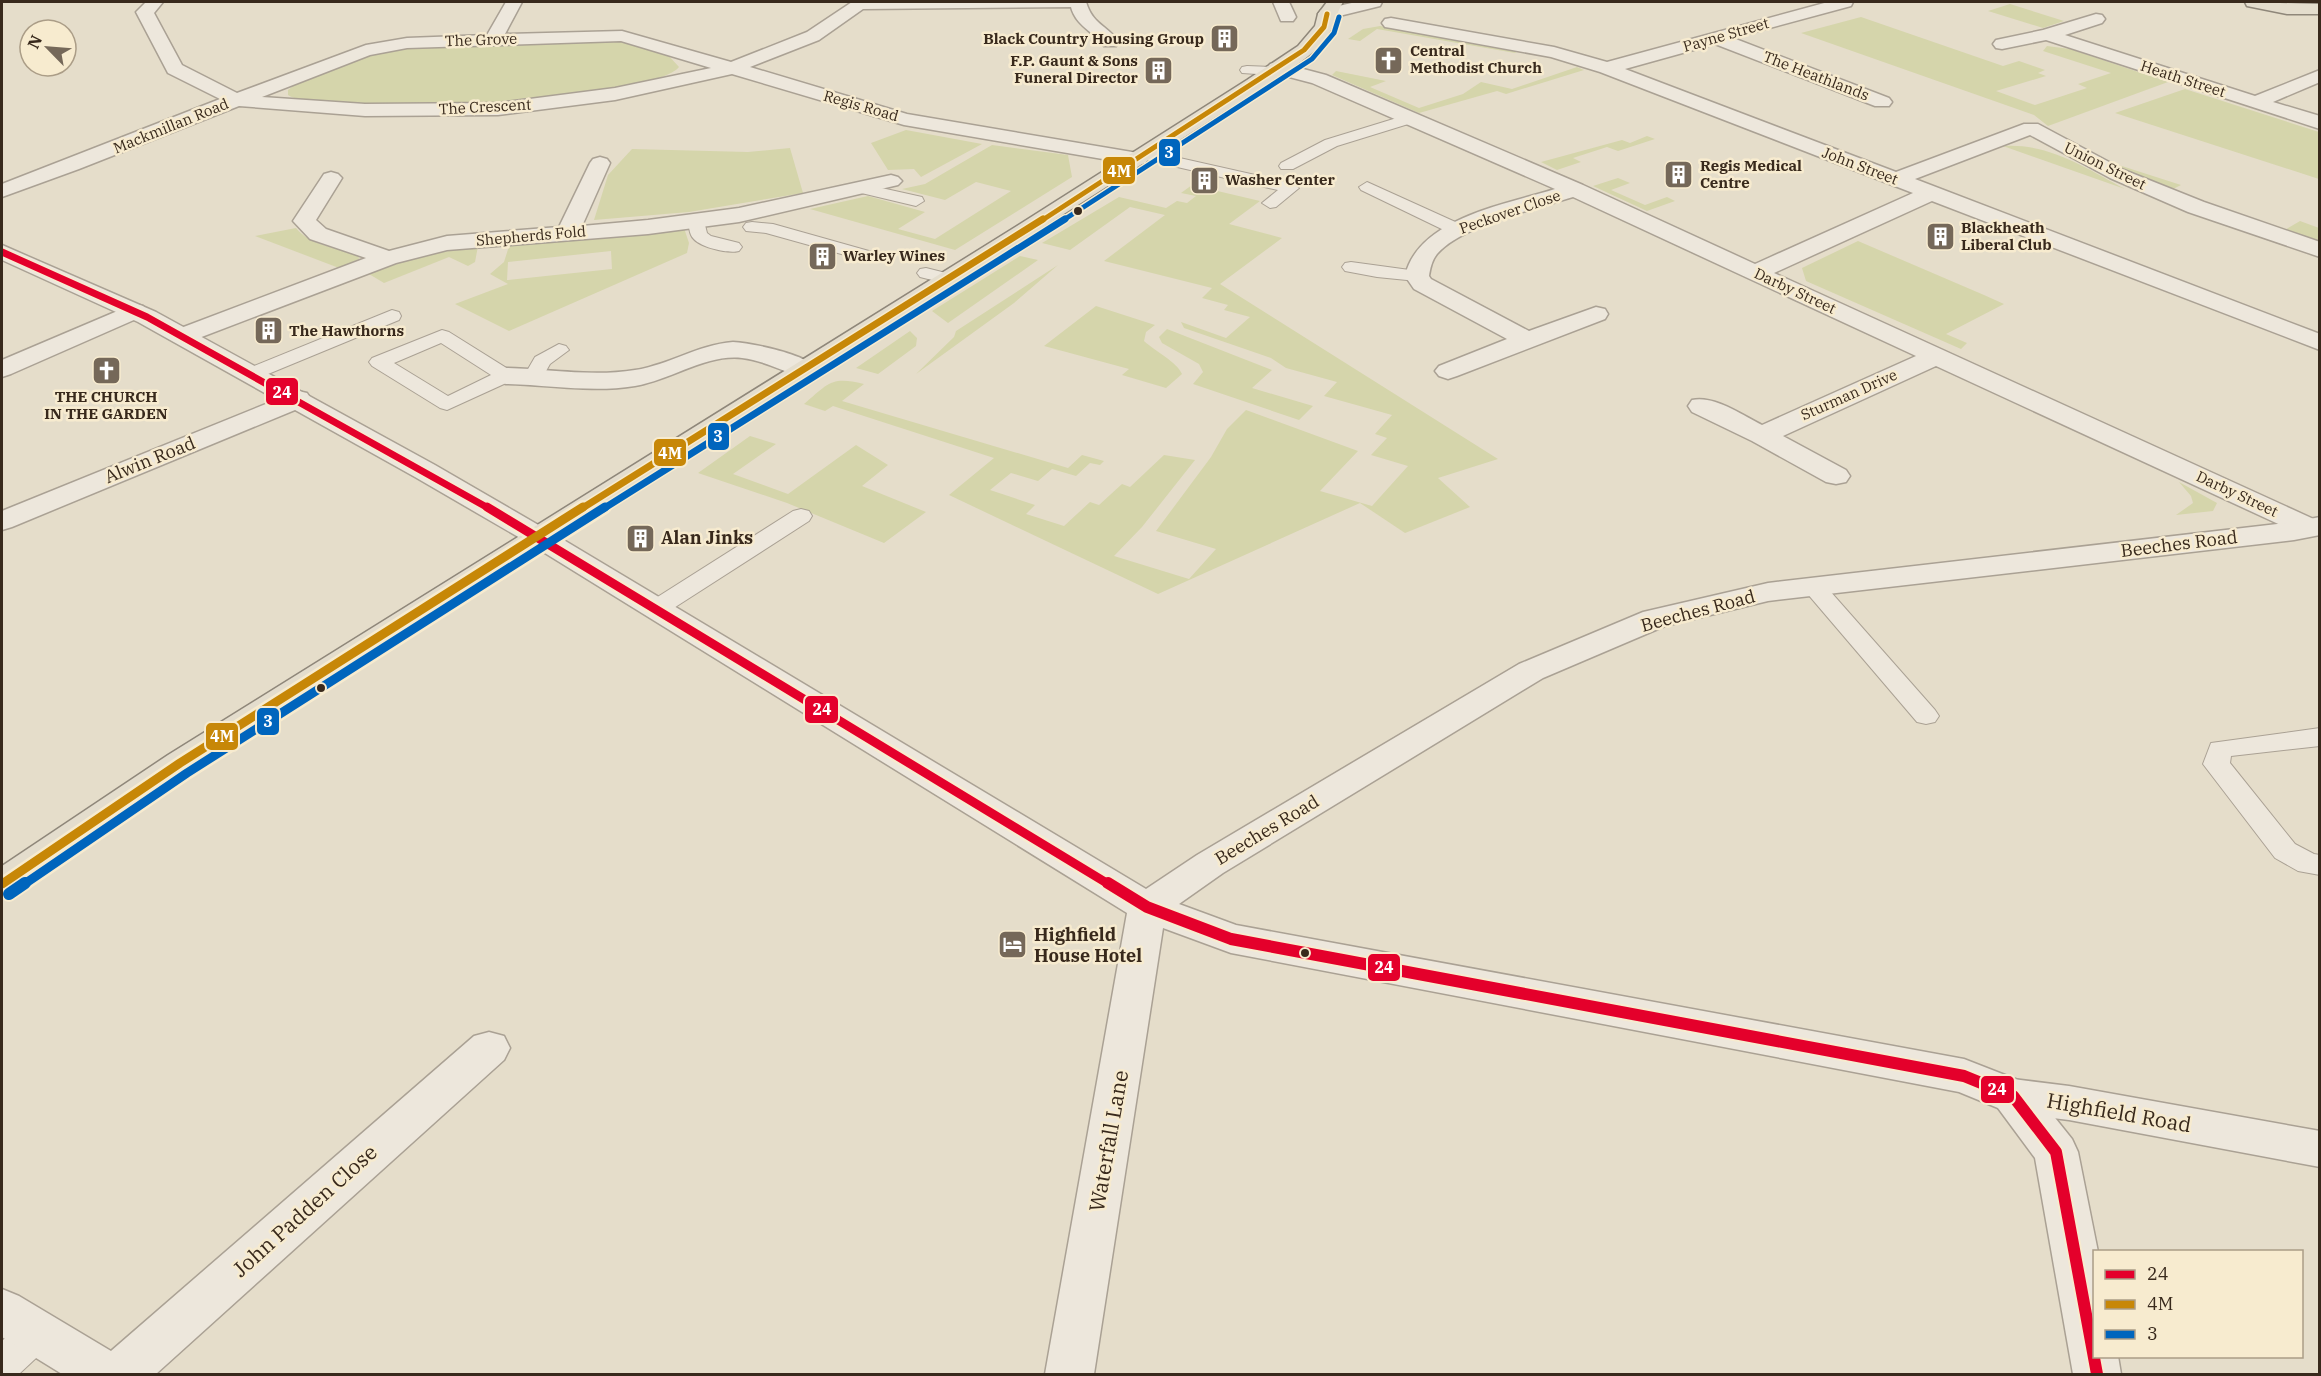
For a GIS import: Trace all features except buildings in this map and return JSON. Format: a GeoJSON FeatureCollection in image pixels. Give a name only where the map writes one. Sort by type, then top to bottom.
{"type":"FeatureCollection","features":[{"type":"Feature","properties":{"kind":"main road"},"geometry":{"type":"LineString","coordinates":[[2253,2],[2298,10],[2319,9]]}},
{"type":"Feature","properties":{"kind":"main road"},"geometry":{"type":"LineString","coordinates":[[2,884],[180,763],[804,369],[937,276],[1141,157],[1275,70],[1304,50],[1316,37],[1324,27],[1327,6]]}},
{"type":"Feature","properties":{"kind":"main road"},"geometry":{"type":"LineString","coordinates":[[2298,10],[2319,21]]}},
{"type":"Feature","properties":{"kind":"street","name":"Mackmillan Road"},"geometry":{"type":"LineString","coordinates":[[155,2],[145,12],[175,69],[236,100]]}},
{"type":"Feature","properties":{"kind":"street"},"geometry":{"type":"LineString","coordinates":[[494,39],[514,2]]}},
{"type":"Feature","properties":{"kind":"street"},"geometry":{"type":"LineString","coordinates":[[732,69],[813,36],[862,3],[1078,2],[1084,22],[1105,34],[1110,42]]}},
{"type":"Feature","properties":{"kind":"street"},"geometry":{"type":"LineString","coordinates":[[1327,6],[1374,2]]}},
{"type":"Feature","properties":{"kind":"street","name":"Payne Street"},"geometry":{"type":"LineString","coordinates":[[1607,68],[1845,2]]}},
{"type":"Feature","properties":{"kind":"street"},"geometry":{"type":"LineString","coordinates":[[2002,44],[2047,35],[2096,20]]}},
{"type":"Feature","properties":{"kind":"street","name":"John Street"},"geometry":{"type":"LineString","coordinates":[[1391,22],[1554,52],[1607,68],[2319,343]]}},
{"type":"Feature","properties":{"kind":"street","name":"Heath Street"},"geometry":{"type":"LineString","coordinates":[[2047,35],[2319,123]]}},
{"type":"Feature","properties":{"kind":"street","name":"The Grove"},"geometry":{"type":"LineString","coordinates":[[236,100],[366,50],[406,43],[622,36],[732,69]]}},
{"type":"Feature","properties":{"kind":"street","name":"The Heathlands"},"geometry":{"type":"LineString","coordinates":[[1716,38],[1882,102]]}},
{"type":"Feature","properties":{"kind":"street","name":"The Crescent"},"geometry":{"type":"LineString","coordinates":[[236,100],[258,104],[364,110],[498,109],[615,94],[732,69]]}},
{"type":"Feature","properties":{"kind":"street","name":"Regis Road"},"geometry":{"type":"LineString","coordinates":[[732,69],[904,119],[1141,157]]}},
{"type":"Feature","properties":{"kind":"street","name":"Darby Street"},"geometry":{"type":"LineString","coordinates":[[1275,70],[1319,79],[1575,190],[1937,356],[2310,534]]}},
{"type":"Feature","properties":{"kind":"street"},"geometry":{"type":"LineString","coordinates":[[2256,102],[2319,75]]}},
{"type":"Feature","properties":{"kind":"street","name":"Mackmillan Road"},"geometry":{"type":"LineString","coordinates":[[2,191],[236,100]]}},
{"type":"Feature","properties":{"kind":"street","name":"Union Street"},"geometry":{"type":"LineString","coordinates":[[1894,180],[2031,128],[2117,174],[2196,207],[2319,250]]}},
{"type":"Feature","properties":{"kind":"street"},"geometry":{"type":"LineString","coordinates":[[568,232],[600,163]]}},
{"type":"Feature","properties":{"kind":"street"},"geometry":{"type":"LineString","coordinates":[[331,178],[304,221],[318,234],[388,258]]}},
{"type":"Feature","properties":{"kind":"street","name":"Shepherds Fold"},"geometry":{"type":"LineString","coordinates":[[182,336],[388,258],[447,243],[697,221],[751,228],[786,206],[891,181]]}},
{"type":"Feature","properties":{"kind":"street","name":"Peckover Close"},"geometry":{"type":"LineString","coordinates":[[1417,276],[1419,262],[1429,249],[1456,229],[1575,190]]}},
{"type":"Feature","properties":{"kind":"street"},"geometry":{"type":"LineString","coordinates":[[1756,272],[1931,193]]}},
{"type":"Feature","properties":{"kind":"street","name":"Highfield Road"},"geometry":{"type":"LineString","coordinates":[[2,252],[134,310],[249,375],[298,399],[537,536],[1148,907],[1231,939],[1964,1076],[2013,1096],[2069,1102],[2319,1149]]}},
{"type":"Feature","properties":{"kind":"street"},"geometry":{"type":"LineString","coordinates":[[1417,276],[1422,284],[1527,340]]}},
{"type":"Feature","properties":{"kind":"street"},"geometry":{"type":"LineString","coordinates":[[2,369],[134,310]]}},
{"type":"Feature","properties":{"kind":"street"},"geometry":{"type":"LineString","coordinates":[[1448,371],[1596,314]]}},
{"type":"Feature","properties":{"kind":"street"},"geometry":{"type":"LineString","coordinates":[[506,376],[604,380],[637,378],[714,353],[732,350],[753,352],[804,369]]}},
{"type":"Feature","properties":{"kind":"street","name":"Sturman Drive"},"geometry":{"type":"LineString","coordinates":[[1762,435],[1937,356]]}},
{"type":"Feature","properties":{"kind":"street","name":"Alwin Road"},"geometry":{"type":"LineString","coordinates":[[2,521],[298,399]]}},
{"type":"Feature","properties":{"kind":"street"},"geometry":{"type":"LineString","coordinates":[[1701,406],[1762,435],[1836,476]]}},
{"type":"Feature","properties":{"kind":"street","name":"Beeches Road"},"geometry":{"type":"LineString","coordinates":[[1148,907],[1210,864],[1531,671],[1654,619],[1768,592],[2310,534]]}},
{"type":"Feature","properties":{"kind":"street","name":"Waterfall Lane"},"geometry":{"type":"LineString","coordinates":[[1069,1374],[1148,907]]}},
{"type":"Feature","properties":{"kind":"street","name":"John Padden Close"},"geometry":{"type":"LineString","coordinates":[[121,1374],[489,1048]]}},
{"type":"Feature","properties":{"kind":"street"},"geometry":{"type":"LineString","coordinates":[[2013,1096],[2056,1152],[2093,1352]]}},
{"type":"Feature","properties":{"kind":"street"},"geometry":{"type":"LineString","coordinates":[[19,1322],[105,1374]]}},
{"type":"Feature","properties":{"kind":"street"},"geometry":{"type":"LineString","coordinates":[[2094,1358],[2097,1374]]}},
{"type":"Feature","properties":{"kind":"lane"},"geometry":{"type":"LineString","coordinates":[[1248,70],[1275,70]]}},
{"type":"Feature","properties":{"kind":"lane"},"geometry":{"type":"LineString","coordinates":[[1287,166],[1331,143],[1411,117]]}},
{"type":"Feature","properties":{"kind":"lane"},"geometry":{"type":"LineString","coordinates":[[1141,157],[1291,189],[1270,203]]}},
{"type":"Feature","properties":{"kind":"lane"},"geometry":{"type":"LineString","coordinates":[[1367,187],[1456,229]]}},
{"type":"Feature","properties":{"kind":"lane"},"geometry":{"type":"LineString","coordinates":[[859,188],[916,201]]}},
{"type":"Feature","properties":{"kind":"lane"},"geometry":{"type":"LineString","coordinates":[[697,221],[699,235],[705,240],[733,247]]}},
{"type":"Feature","properties":{"kind":"lane"},"geometry":{"type":"LineString","coordinates":[[751,228],[767,228],[870,257]]}},
{"type":"Feature","properties":{"kind":"lane"},"geometry":{"type":"LineString","coordinates":[[1351,267],[1417,276]]}},
{"type":"Feature","properties":{"kind":"lane"},"geometry":{"type":"LineString","coordinates":[[249,375],[392,316]]}},
{"type":"Feature","properties":{"kind":"lane"},"geometry":{"type":"LineString","coordinates":[[442,336],[506,376],[447,404],[379,362],[442,336]]}},
{"type":"Feature","properties":{"kind":"lane"},"geometry":{"type":"LineString","coordinates":[[534,376],[542,361],[559,350]]}},
{"type":"Feature","properties":{"kind":"lane"},"geometry":{"type":"LineString","coordinates":[[657,608],[801,516]]}},
{"type":"Feature","properties":{"kind":"lane"},"geometry":{"type":"LineString","coordinates":[[1814,587],[1926,716]]}},
{"type":"Feature","properties":{"kind":"lane"},"geometry":{"type":"LineString","coordinates":[[2319,737],[2220,749],[2216,764],[2285,851],[2308,864],[2319,865]]}},
{"type":"Feature","properties":{"kind":"lane"},"geometry":{"type":"LineString","coordinates":[[2,1365],[19,1322]]}},
{"type":"Feature","properties":{"kind":"green space"},"geometry":{"type":"Polygon","coordinates":[[[2010,4],[2064,21],[2043,28],[1988,11],[2010,4]]]}},
{"type":"Feature","properties":{"kind":"green space"},"geometry":{"type":"Polygon","coordinates":[[[1861,17],[2003,66],[2019,61],[2045,70],[2038,73],[2046,76],[1996,91],[2035,105],[2087,88],[2078,84],[2111,73],[2043,51],[2047,46],[2070,49],[2168,82],[2048,126],[2034,115],[1801,33],[1861,17]]]}},
{"type":"Feature","properties":{"kind":"green space"},"geometry":{"type":"Polygon","coordinates":[[[1380,26],[1518,51],[1515,53],[1377,29],[1360,41],[1348,39],[1363,29],[1380,26]]]}},
{"type":"Feature","properties":{"kind":"green space"},"geometry":{"type":"Polygon","coordinates":[[[617,40],[668,55],[679,67],[656,79],[612,89],[488,103],[361,106],[315,102],[288,95],[288,90],[299,82],[331,68],[386,52],[417,46],[617,40]]]}},
{"type":"Feature","properties":{"kind":"green space"},"geometry":{"type":"Polygon","coordinates":[[[1577,67],[1584,70],[1506,94],[1497,91],[1419,113],[1332,75],[1336,71],[1386,81],[1370,87],[1419,108],[1463,94],[1481,82],[1512,89],[1577,67]]]}},
{"type":"Feature","properties":{"kind":"green space"},"geometry":{"type":"Polygon","coordinates":[[[2185,89],[2319,132],[2319,179],[2115,113],[2185,89]]]}},
{"type":"Feature","properties":{"kind":"green space"},"geometry":{"type":"Polygon","coordinates":[[[906,130],[982,144],[921,177],[914,169],[888,170],[871,143],[906,130]]]}},
{"type":"Feature","properties":{"kind":"green space"},"geometry":{"type":"Polygon","coordinates":[[[1647,136],[1655,139],[1618,151],[1607,147],[1573,158],[1581,162],[1557,170],[1541,162],[1622,140],[1630,143],[1647,136]]]}},
{"type":"Feature","properties":{"kind":"green space"},"geometry":{"type":"Polygon","coordinates":[[[992,145],[1068,155],[1072,177],[955,250],[810,209],[868,196],[925,212],[898,229],[935,239],[1011,191],[976,182],[945,200],[902,189],[925,184],[992,145]]]}},
{"type":"Feature","properties":{"kind":"green space"},"geometry":{"type":"Polygon","coordinates":[[[2003,146],[2036,148],[2067,158],[2125,189],[2003,146]]]}},
{"type":"Feature","properties":{"kind":"green space"},"geometry":{"type":"Polygon","coordinates":[[[790,148],[803,193],[689,212],[594,220],[608,175],[632,149],[748,152],[790,148]]]}},
{"type":"Feature","properties":{"kind":"green space"},"geometry":{"type":"Polygon","coordinates":[[[2103,160],[2181,185],[2171,190],[2103,160]]]}},
{"type":"Feature","properties":{"kind":"green space"},"geometry":{"type":"Polygon","coordinates":[[[1618,178],[1630,183],[1611,190],[1645,205],[1667,197],[1675,201],[1647,211],[1593,186],[1618,178]]]}},
{"type":"Feature","properties":{"kind":"green space"},"geometry":{"type":"Polygon","coordinates":[[[1192,185],[1260,201],[1229,224],[1282,238],[1220,284],[1498,459],[1438,478],[1470,507],[1405,533],[1360,503],[1158,594],[949,495],[994,458],[833,406],[825,411],[804,404],[825,386],[837,381],[864,384],[842,401],[1068,468],[1082,455],[1104,461],[1100,465],[1090,463],[1076,476],[1052,469],[1038,481],[1011,473],[990,490],[1035,505],[1026,514],[1064,526],[1090,502],[1099,505],[1122,484],[1130,487],[1164,455],[1195,460],[1142,527],[1114,556],[1189,579],[1216,549],[1156,531],[1211,457],[1227,429],[1246,410],[1358,451],[1320,491],[1372,506],[1408,466],[1371,455],[1387,438],[1375,434],[1392,415],[1324,396],[1337,382],[1286,368],[1271,358],[1184,328],[1181,322],[1226,338],[1250,317],[1224,310],[1228,305],[1202,298],[1212,288],[1104,261],[1165,215],[1130,207],[1070,250],[1042,243],[1119,197],[1166,208],[1177,201],[1187,203],[1196,196],[1181,193],[1192,185]]]}},
{"type":"Feature","properties":{"kind":"green space"},"geometry":{"type":"Polygon","coordinates":[[[2300,221],[2319,228],[2319,242],[2283,231],[2300,221]]]}},
{"type":"Feature","properties":{"kind":"green space"},"geometry":{"type":"Polygon","coordinates":[[[296,228],[308,239],[358,254],[359,259],[339,268],[255,236],[296,228]]]}},
{"type":"Feature","properties":{"kind":"green space"},"geometry":{"type":"Polygon","coordinates":[[[684,228],[689,243],[687,253],[509,331],[455,304],[508,284],[490,274],[504,262],[510,243],[684,228]],[[611,251],[508,262],[507,280],[612,269],[611,251]]]}},
{"type":"Feature","properties":{"kind":"green space"},"geometry":{"type":"Polygon","coordinates":[[[1858,241],[2004,304],[1946,334],[1967,343],[1961,349],[1806,281],[1802,268],[1858,241]]]}},
{"type":"Feature","properties":{"kind":"green space"},"geometry":{"type":"Polygon","coordinates":[[[478,246],[475,262],[468,266],[449,257],[384,283],[369,274],[420,256],[478,246]]]}},
{"type":"Feature","properties":{"kind":"green space"},"geometry":{"type":"Polygon","coordinates":[[[1020,256],[1038,260],[948,323],[932,311],[1020,256]]]}},
{"type":"Feature","properties":{"kind":"green space"},"geometry":{"type":"Polygon","coordinates":[[[1058,265],[1014,303],[916,374],[954,337],[956,331],[1058,265]]]}},
{"type":"Feature","properties":{"kind":"green space"},"geometry":{"type":"Polygon","coordinates":[[[1096,306],[1155,325],[1146,332],[1144,341],[1171,361],[1182,374],[1166,388],[1122,375],[1129,369],[1044,346],[1096,306]]]}},
{"type":"Feature","properties":{"kind":"green space"},"geometry":{"type":"Polygon","coordinates":[[[1167,329],[1272,370],[1252,388],[1313,406],[1299,420],[1193,384],[1203,372],[1199,364],[1162,343],[1159,337],[1167,329]]]}},
{"type":"Feature","properties":{"kind":"green space"},"geometry":{"type":"Polygon","coordinates":[[[910,331],[917,338],[916,346],[878,374],[856,368],[910,331]]]}},
{"type":"Feature","properties":{"kind":"green space"},"geometry":{"type":"Polygon","coordinates":[[[750,436],[776,444],[733,474],[788,494],[856,445],[888,465],[862,486],[926,512],[884,543],[787,503],[698,473],[750,436]]]}},
{"type":"Feature","properties":{"kind":"green space"},"geometry":{"type":"Polygon","coordinates":[[[2179,482],[2217,503],[2213,511],[2176,515],[2193,503],[2191,496],[2179,482]]]}},
{"type":"Feature","properties":{"kind":"transit line","name":"4M"},"geometry":{"type":"LineString","coordinates":[[2,884],[180,763],[537,536],[1025,231],[1254,84],[1304,50],[1324,27],[1327,14]]}},
{"type":"Feature","properties":{"kind":"transit line","name":"3"},"geometry":{"type":"LineString","coordinates":[[9,894],[187,773],[1260,94],[1312,59],[1334,33],[1339,17]]}},
{"type":"Feature","properties":{"kind":"transit line","name":"24"},"geometry":{"type":"LineString","coordinates":[[2,252],[147,317],[425,471],[537,536],[1147,907],[1231,939],[1964,1076],[2013,1096],[2056,1152],[2093,1352]]}},
{"type":"Feature","properties":{"kind":"transit line","name":"24"},"geometry":{"type":"LineString","coordinates":[[2094,1358],[2097,1374]]}},
{"type":"Feature","properties":{"kind":"place","name":"Black Country Housing Group"},"geometry":{"type":"Point","coordinates":[1225,39]}},
{"type":"Feature","properties":{"kind":"place","name":"Central Methodist Church"},"geometry":{"type":"Point","coordinates":[1389,60]}},
{"type":"Feature","properties":{"kind":"place","name":"F.P. Gaunt & Sons Funeral Director"},"geometry":{"type":"Point","coordinates":[1159,70]}},
{"type":"Feature","properties":{"kind":"place","name":"Regis Medical Centre"},"geometry":{"type":"Point","coordinates":[1679,175]}},
{"type":"Feature","properties":{"kind":"place","name":"Washer Center"},"geometry":{"type":"Point","coordinates":[1204,180]}},
{"type":"Feature","properties":{"kind":"place","name":"Blackheath Liberal Club"},"geometry":{"type":"Point","coordinates":[1940,237]}},
{"type":"Feature","properties":{"kind":"place","name":"Warley Wines"},"geometry":{"type":"Point","coordinates":[822,256]}},
{"type":"Feature","properties":{"kind":"place","name":"The Hawthorns"},"geometry":{"type":"Point","coordinates":[268,331]}},
{"type":"Feature","properties":{"kind":"place","name":"THE CHURCH IN THE GARDEN"},"geometry":{"type":"Point","coordinates":[106,370]}},
{"type":"Feature","properties":{"kind":"place","name":"Alan Jinks"},"geometry":{"type":"Point","coordinates":[640,538]}},
{"type":"Feature","properties":{"kind":"place","name":"Highfield House Hotel"},"geometry":{"type":"Point","coordinates":[1013,945]}}]}
